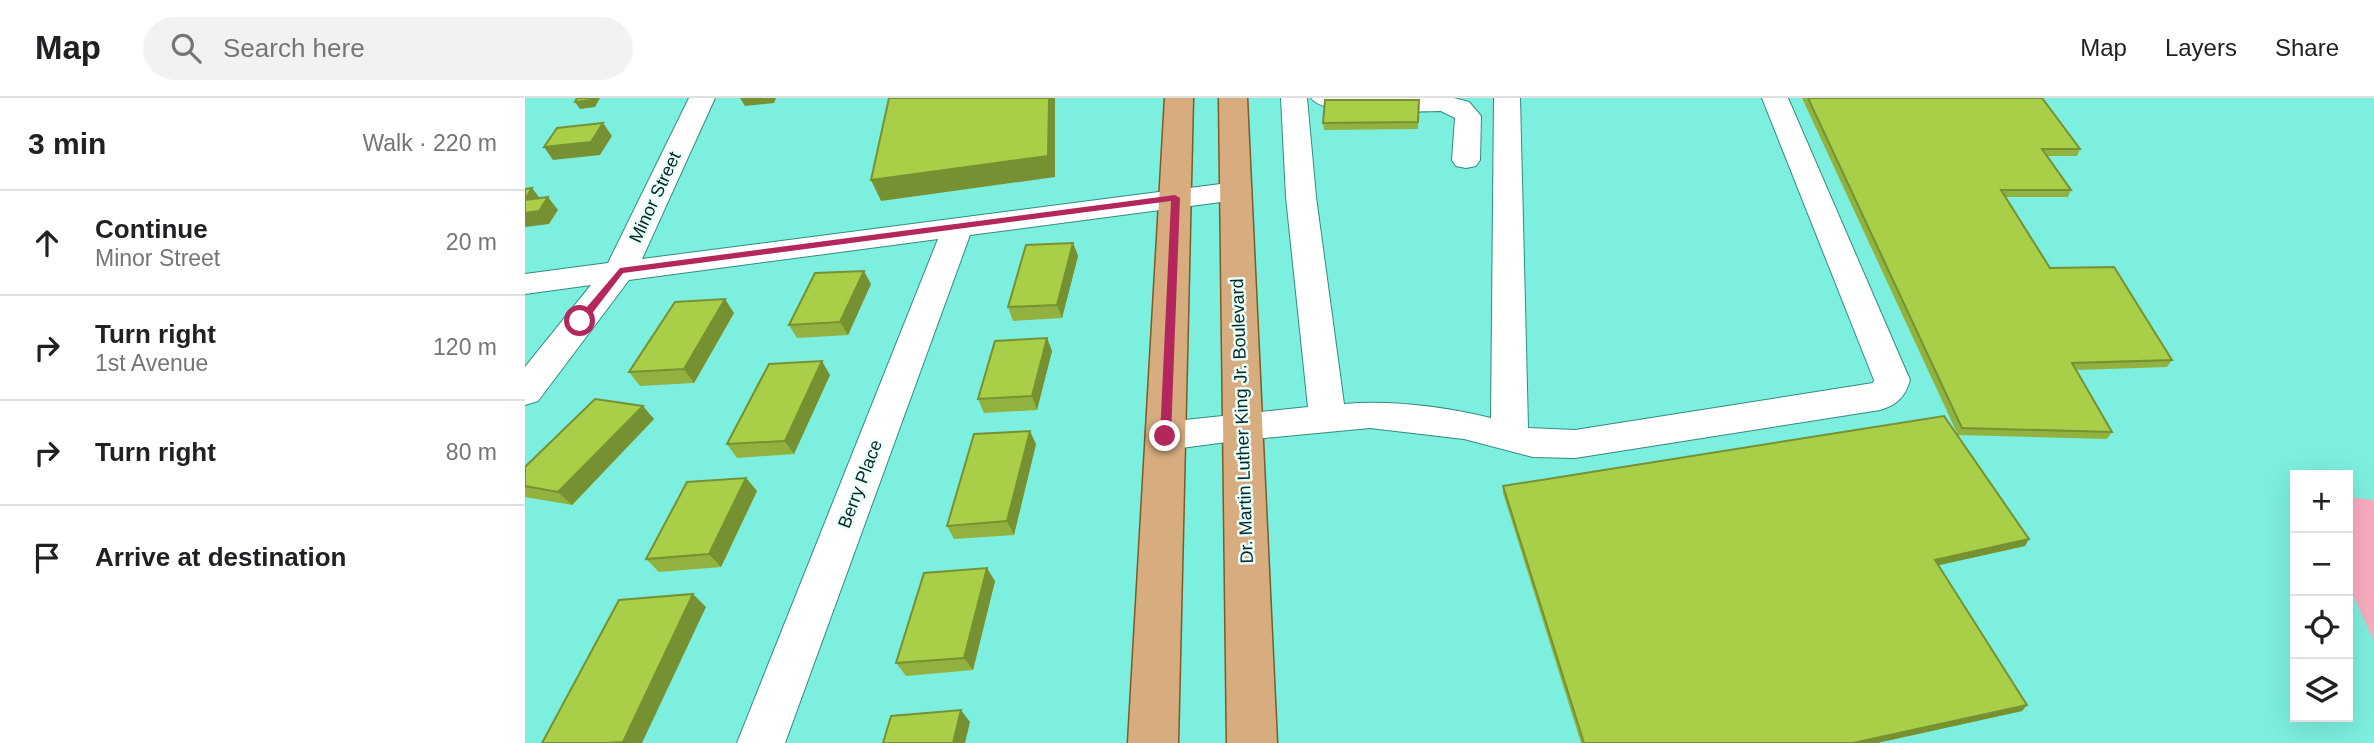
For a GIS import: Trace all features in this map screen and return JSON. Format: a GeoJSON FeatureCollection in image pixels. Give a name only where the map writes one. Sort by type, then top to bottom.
{"type":"FeatureCollection","features":[{"type":"Feature","properties":{"kind":"main road"},"geometry":{"type":"LineString","coordinates":[[1153,743],[1179,98]]}},
{"type":"Feature","properties":{"kind":"main road","name":"Dr. Martin Luther King Jr. Boulevard"},"geometry":{"type":"LineString","coordinates":[[1233,98],[1252,743]]}},
{"type":"Feature","properties":{"kind":"street","name":"Minor Street"},"geometry":{"type":"LineString","coordinates":[[525,392],[620,271],[702,98]]}},
{"type":"Feature","properties":{"kind":"street"},"geometry":{"type":"LineString","coordinates":[[1293,98],[1301,197],[1328,419]]}},
{"type":"Feature","properties":{"kind":"street"},"geometry":{"type":"LineString","coordinates":[[1324,98],[1334,102],[1443,103],[1460,108],[1468,116],[1466,160]]}},
{"type":"Feature","properties":{"kind":"street"},"geometry":{"type":"LineString","coordinates":[[1507,98],[1510,437]]}},
{"type":"Feature","properties":{"kind":"street"},"geometry":{"type":"LineString","coordinates":[[1165,436],[1370,415],[1464,425],[1532,443],[1575,444],[1880,397],[1889,390],[1892,380],[1775,98]]}},
{"type":"Feature","properties":{"kind":"street"},"geometry":{"type":"LineString","coordinates":[[525,284],[959,225],[1235,191]]}},
{"type":"Feature","properties":{"kind":"street","name":"Berry Place"},"geometry":{"type":"LineString","coordinates":[[761,743],[959,225]]}},
{"type":"Feature","properties":{"kind":"shaded area"},"geometry":{"type":"Polygon","coordinates":[[[2353,498],[2374,500],[2374,641],[2353,595],[2353,498]]]}},
{"type":"Feature","properties":{"kind":"building"},"geometry":{"type":"Polygon","coordinates":[[[577,98],[592,98],[575,102],[577,98]]]}},
{"type":"Feature","properties":{"kind":"building"},"geometry":{"type":"Polygon","coordinates":[[[889,98],[1049,98],[1048,156],[871,180],[889,98]]]}},
{"type":"Feature","properties":{"kind":"building"},"geometry":{"type":"Polygon","coordinates":[[[1808,98],[2042,98],[2080,149],[2042,149],[2071,190],[2001,190],[2050,268],[2114,267],[2172,360],[2072,363],[2112,432],[1962,428],[1808,98]]]}},
{"type":"Feature","properties":{"kind":"building"},"geometry":{"type":"Polygon","coordinates":[[[1325,100],[1419,100],[1418,122],[1323,123],[1325,100]]]}},
{"type":"Feature","properties":{"kind":"building"},"geometry":{"type":"Polygon","coordinates":[[[603,123],[591,142],[544,147],[557,128],[603,123]]]}},
{"type":"Feature","properties":{"kind":"building"},"geometry":{"type":"Polygon","coordinates":[[[532,188],[525,199],[525,189],[532,188]]]}},
{"type":"Feature","properties":{"kind":"building"},"geometry":{"type":"Polygon","coordinates":[[[548,197],[539,211],[525,213],[525,200],[548,197]]]}},
{"type":"Feature","properties":{"kind":"building"},"geometry":{"type":"Polygon","coordinates":[[[1073,243],[1057,305],[1008,307],[1026,245],[1073,243]]]}},
{"type":"Feature","properties":{"kind":"building"},"geometry":{"type":"Polygon","coordinates":[[[864,271],[840,322],[789,325],[815,273],[864,271]]]}},
{"type":"Feature","properties":{"kind":"building"},"geometry":{"type":"Polygon","coordinates":[[[725,299],[684,369],[629,372],[675,302],[725,299]]]}},
{"type":"Feature","properties":{"kind":"building"},"geometry":{"type":"Polygon","coordinates":[[[1047,338],[1032,396],[978,399],[995,341],[1047,338]]]}},
{"type":"Feature","properties":{"kind":"building"},"geometry":{"type":"Polygon","coordinates":[[[822,361],[785,441],[727,444],[769,364],[822,361]]]}},
{"type":"Feature","properties":{"kind":"building"},"geometry":{"type":"Polygon","coordinates":[[[595,399],[643,406],[558,492],[525,486],[525,467],[595,399]]]}},
{"type":"Feature","properties":{"kind":"building"},"geometry":{"type":"Polygon","coordinates":[[[1944,416],[2029,539],[1935,560],[2027,705],[1853,743],[1584,743],[1503,486],[1944,416]]]}},
{"type":"Feature","properties":{"kind":"building"},"geometry":{"type":"Polygon","coordinates":[[[1030,431],[1007,521],[947,526],[974,434],[1030,431]]]}},
{"type":"Feature","properties":{"kind":"building"},"geometry":{"type":"Polygon","coordinates":[[[746,478],[709,554],[646,559],[687,482],[746,478]]]}},
{"type":"Feature","properties":{"kind":"building"},"geometry":{"type":"Polygon","coordinates":[[[987,568],[964,658],[896,663],[924,573],[987,568]]]}},
{"type":"Feature","properties":{"kind":"building"},"geometry":{"type":"Polygon","coordinates":[[[693,594],[623,742],[542,743],[619,600],[693,594]]]}},
{"type":"Feature","properties":{"kind":"building"},"geometry":{"type":"Polygon","coordinates":[[[961,710],[953,743],[883,743],[891,716],[961,710]]]}},
{"type":"Feature","properties":{"kind":"route"},"geometry":{"type":"LineString","coordinates":[[580,321],[620,271],[1175,198],[1165,436]]}}]}
